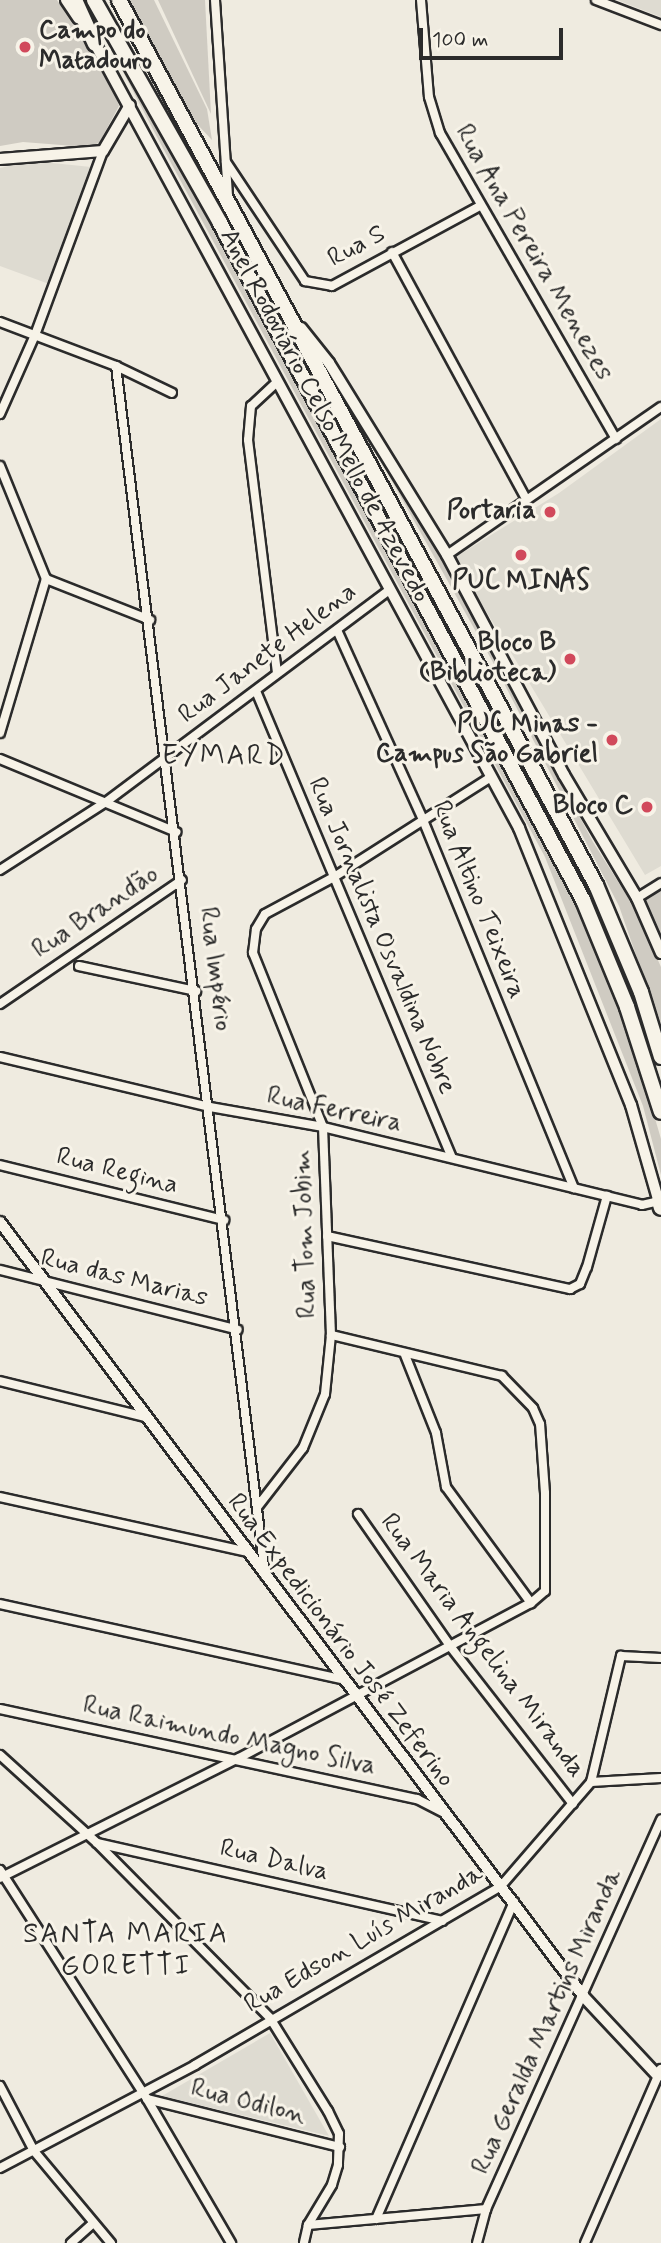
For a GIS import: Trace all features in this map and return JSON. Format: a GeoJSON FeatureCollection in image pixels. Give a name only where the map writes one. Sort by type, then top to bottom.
{"type":"FeatureCollection","features":[{"type":"Feature","properties":{"kind":"highway"},"geometry":{"type":"LineString","coordinates":[[75,0],[95,44]]}},
{"type":"Feature","properties":{"kind":"highway","name":"Anel Rodoviário Celso Mello de Azevedo"},"geometry":{"type":"LineString","coordinates":[[94,0],[220,223],[583,900],[627,1007],[661,1112]]}},
{"type":"Feature","properties":{"kind":"highway","name":"Anel Rodoviário Celso Mello de Azevedo"},"geometry":{"type":"LineString","coordinates":[[119,0],[596,885],[641,992],[661,1057]]}},
{"type":"Feature","properties":{"kind":"main road","name":"Anel Rodoviário Celso Mello de Azevedo"},"geometry":{"type":"LineString","coordinates":[[66,0],[130,105],[491,777],[540,875],[631,1105],[660,1208]]}},
{"type":"Feature","properties":{"kind":"main road","name":"Anel Rodoviário Celso Mello de Azevedo"},"geometry":{"type":"LineString","coordinates":[[290,316],[329,363],[447,555],[564,775],[637,898],[661,953]]}},
{"type":"Feature","properties":{"kind":"street"},"geometry":{"type":"LineString","coordinates":[[215,0],[229,202]]}},
{"type":"Feature","properties":{"kind":"street","name":"Rua Ana Pereira Menezes"},"geometry":{"type":"LineString","coordinates":[[421,0],[431,110],[478,207],[616,439]]}},
{"type":"Feature","properties":{"kind":"street"},"geometry":{"type":"LineString","coordinates":[[596,0],[661,25]]}},
{"type":"Feature","properties":{"kind":"street"},"geometry":{"type":"LineString","coordinates":[[0,414],[35,335],[103,152],[130,105]]}},
{"type":"Feature","properties":{"kind":"street"},"geometry":{"type":"LineString","coordinates":[[0,159],[103,152]]}},
{"type":"Feature","properties":{"kind":"street","name":"Rua S"},"geometry":{"type":"LineString","coordinates":[[226,162],[305,281],[331,286],[478,207]]}},
{"type":"Feature","properties":{"kind":"street"},"geometry":{"type":"LineString","coordinates":[[392,252],[526,499]]}},
{"type":"Feature","properties":{"kind":"street"},"geometry":{"type":"LineString","coordinates":[[0,322],[116,366],[172,393]]}},
{"type":"Feature","properties":{"kind":"street","name":"Rua Império"},"geometry":{"type":"LineString","coordinates":[[116,366],[238,1330],[265,1577]]}},
{"type":"Feature","properties":{"kind":"street"},"geometry":{"type":"LineString","coordinates":[[277,382],[251,407],[248,440],[277,673]]}},
{"type":"Feature","properties":{"kind":"street"},"geometry":{"type":"LineString","coordinates":[[447,555],[661,407]]}},
{"type":"Feature","properties":{"kind":"street"},"geometry":{"type":"LineString","coordinates":[[0,466],[46,579],[0,733]]}},
{"type":"Feature","properties":{"kind":"street"},"geometry":{"type":"LineString","coordinates":[[46,579],[150,620]]}},
{"type":"Feature","properties":{"kind":"street","name":"Rua Janete Helena"},"geometry":{"type":"LineString","coordinates":[[0,870],[106,802],[389,590]]}},
{"type":"Feature","properties":{"kind":"street","name":"Rua Altino Teixeira"},"geometry":{"type":"LineString","coordinates":[[337,631],[423,820],[574,1188]]}},
{"type":"Feature","properties":{"kind":"street","name":"Rua Jornalista Osvaldina Nobre"},"geometry":{"type":"LineString","coordinates":[[256,691],[452,1158]]}},
{"type":"Feature","properties":{"kind":"street"},"geometry":{"type":"LineString","coordinates":[[0,759],[176,832]]}},
{"type":"Feature","properties":{"kind":"street"},"geometry":{"type":"LineString","coordinates":[[334,877],[491,777]]}},
{"type":"Feature","properties":{"kind":"street","name":"Rua Tom Jobim"},"geometry":{"type":"LineString","coordinates":[[258,1507],[303,1448],[325,1394],[331,1335],[323,1127],[253,953],[256,929],[265,915],[334,877]]}},
{"type":"Feature","properties":{"kind":"street","name":"Rua Brandão"},"geometry":{"type":"LineString","coordinates":[[0,1004],[182,880]]}},
{"type":"Feature","properties":{"kind":"street"},"geometry":{"type":"LineString","coordinates":[[637,898],[661,883]]}},
{"type":"Feature","properties":{"kind":"street"},"geometry":{"type":"LineString","coordinates":[[79,966],[195,991]]}},
{"type":"Feature","properties":{"kind":"street","name":"Rua Ferreira"},"geometry":{"type":"LineString","coordinates":[[0,1057],[210,1107],[323,1127],[660,1208]]}},
{"type":"Feature","properties":{"kind":"street","name":"Rua Regina"},"geometry":{"type":"LineString","coordinates":[[0,1165],[224,1220]]}},
{"type":"Feature","properties":{"kind":"street"},"geometry":{"type":"LineString","coordinates":[[327,1236],[575,1288],[595,1245],[607,1196]]}},
{"type":"Feature","properties":{"kind":"street","name":"Rua Expedicionário José Zeferino"},"geometry":{"type":"LineString","coordinates":[[0,1222],[244,1551],[584,1997],[660,2073]]}},
{"type":"Feature","properties":{"kind":"street","name":"Rua das Marias"},"geometry":{"type":"LineString","coordinates":[[0,1269],[238,1330]]}},
{"type":"Feature","properties":{"kind":"street"},"geometry":{"type":"LineString","coordinates":[[231,2243],[145,2096],[2,1874],[239,1758],[531,1603],[545,1591],[545,1493],[540,1424],[533,1408],[502,1376],[405,1355],[331,1335]]}},
{"type":"Feature","properties":{"kind":"street"},"geometry":{"type":"LineString","coordinates":[[405,1355],[436,1433],[446,1487],[531,1603]]}},
{"type":"Feature","properties":{"kind":"street"},"geometry":{"type":"LineString","coordinates":[[0,1381],[145,1417]]}},
{"type":"Feature","properties":{"kind":"street"},"geometry":{"type":"LineString","coordinates":[[0,1497],[244,1551]]}},
{"type":"Feature","properties":{"kind":"street","name":"Rua Maria Angelina Miranda"},"geometry":{"type":"LineString","coordinates":[[358,1514],[450,1646],[573,1804]]}},
{"type":"Feature","properties":{"kind":"street"},"geometry":{"type":"LineString","coordinates":[[0,1604],[341,1679]]}},
{"type":"Feature","properties":{"kind":"street"},"geometry":{"type":"LineString","coordinates":[[661,1658],[621,1656],[591,1782],[661,1778]]}},
{"type":"Feature","properties":{"kind":"street","name":"Rua Raimundo Magno Silva"},"geometry":{"type":"LineString","coordinates":[[0,1709],[239,1758],[418,1800],[447,1814]]}},
{"type":"Feature","properties":{"kind":"street"},"geometry":{"type":"LineString","coordinates":[[0,1755],[97,1843],[270,2018],[328,2110],[340,2147],[332,2185],[308,2225],[304,2243]]}},
{"type":"Feature","properties":{"kind":"street","name":"Rua Edson Luís Miranda"},"geometry":{"type":"LineString","coordinates":[[0,2168],[145,2096],[270,2018],[501,1886],[591,1782]]}},
{"type":"Feature","properties":{"kind":"street","name":"Rua Geralda Martins Miranda"},"geometry":{"type":"LineString","coordinates":[[477,2243],[486,2209],[584,1997],[661,1819]]}},
{"type":"Feature","properties":{"kind":"street","name":"Rua Dalva"},"geometry":{"type":"LineString","coordinates":[[97,1843],[442,1921]]}},
{"type":"Feature","properties":{"kind":"street"},"geometry":{"type":"LineString","coordinates":[[376,2219],[514,1902]]}},
{"type":"Feature","properties":{"kind":"street"},"geometry":{"type":"LineString","coordinates":[[584,2243],[660,2073]]}},
{"type":"Feature","properties":{"kind":"street"},"geometry":{"type":"LineString","coordinates":[[0,2086],[34,2151],[111,2243]]}},
{"type":"Feature","properties":{"kind":"street","name":"Rua Odilon"},"geometry":{"type":"LineString","coordinates":[[145,2096],[340,2147]]}},
{"type":"Feature","properties":{"kind":"street"},"geometry":{"type":"LineString","coordinates":[[308,2225],[486,2209]]}},
{"type":"Feature","properties":{"kind":"street"},"geometry":{"type":"LineString","coordinates":[[71,2243],[93,2223]]}},
{"type":"Feature","properties":{"kind":"shaded area"},"geometry":{"type":"Polygon","coordinates":[[[0,0],[57,0],[112,86],[119,106],[99,143],[87,147],[23,142],[0,146],[0,0]]]}},
{"type":"Feature","properties":{"kind":"shaded area"},"geometry":{"type":"Polygon","coordinates":[[[127,0],[154,0],[207,109],[212,140],[196,123],[127,0]]]}},
{"type":"Feature","properties":{"kind":"shaded area"},"geometry":{"type":"Polygon","coordinates":[[[158,0],[205,0],[211,114],[158,0]]]}},
{"type":"Feature","properties":{"kind":"shaded area"},"geometry":{"type":"Polygon","coordinates":[[[618,0],[661,0],[661,17],[622,2],[618,0]]]}},
{"type":"Feature","properties":{"kind":"shaded area"},"geometry":{"type":"Polygon","coordinates":[[[92,3],[503,756],[589,928],[631,1036],[661,1139],[661,1175],[643,1106],[545,857],[157,137],[98,24],[92,3]]]}},
{"type":"Feature","properties":{"kind":"shaded area"},"geometry":{"type":"Polygon","coordinates":[[[33,161],[91,167],[49,284],[0,266],[0,168],[33,161]]]}},
{"type":"Feature","properties":{"kind":"shaded area","name":"PUC Minas - Campus São Gabriel"},"geometry":{"type":"Polygon","coordinates":[[[661,419],[661,866],[645,875],[454,558],[559,493],[661,419]]]}},
{"type":"Feature","properties":{"kind":"shaded area"},"geometry":{"type":"Polygon","coordinates":[[[364,431],[462,594],[593,842],[634,907],[661,967],[661,1027],[619,906],[495,666],[364,431]]]}},
{"type":"Feature","properties":{"kind":"shaded area"},"geometry":{"type":"Polygon","coordinates":[[[661,884],[661,953],[637,898],[661,884]]]}},
{"type":"Feature","properties":{"kind":"shaded area"},"geometry":{"type":"Polygon","coordinates":[[[270,2033],[329,2136],[162,2096],[270,2033]]]}},
{"type":"Feature","properties":{"kind":"place","name":"Campo do Matadouro"},"geometry":{"type":"Point","coordinates":[25,47]}},
{"type":"Feature","properties":{"kind":"place","name":"Portaria"},"geometry":{"type":"Point","coordinates":[550,512]}},
{"type":"Feature","properties":{"kind":"place","name":"PUC MINAS"},"geometry":{"type":"Point","coordinates":[521,555]}},
{"type":"Feature","properties":{"kind":"place","name":"Bloco B (Biblioteca)"},"geometry":{"type":"Point","coordinates":[570,659]}},
{"type":"Feature","properties":{"kind":"place","name":"PUC Minas - Campus São Gabriel"},"geometry":{"type":"Point","coordinates":[612,740]}},
{"type":"Feature","properties":{"kind":"place","name":"Bloco C"},"geometry":{"type":"Point","coordinates":[647,807]}},
{"type":"Feature","properties":{"kind":"district","name":"EYMARD"},"geometry":{"type":"Point","coordinates":[224,757]}},
{"type":"Feature","properties":{"kind":"district","name":"SANTA MARIA GORETTI"},"geometry":{"type":"Point","coordinates":[126,1951]}}]}
